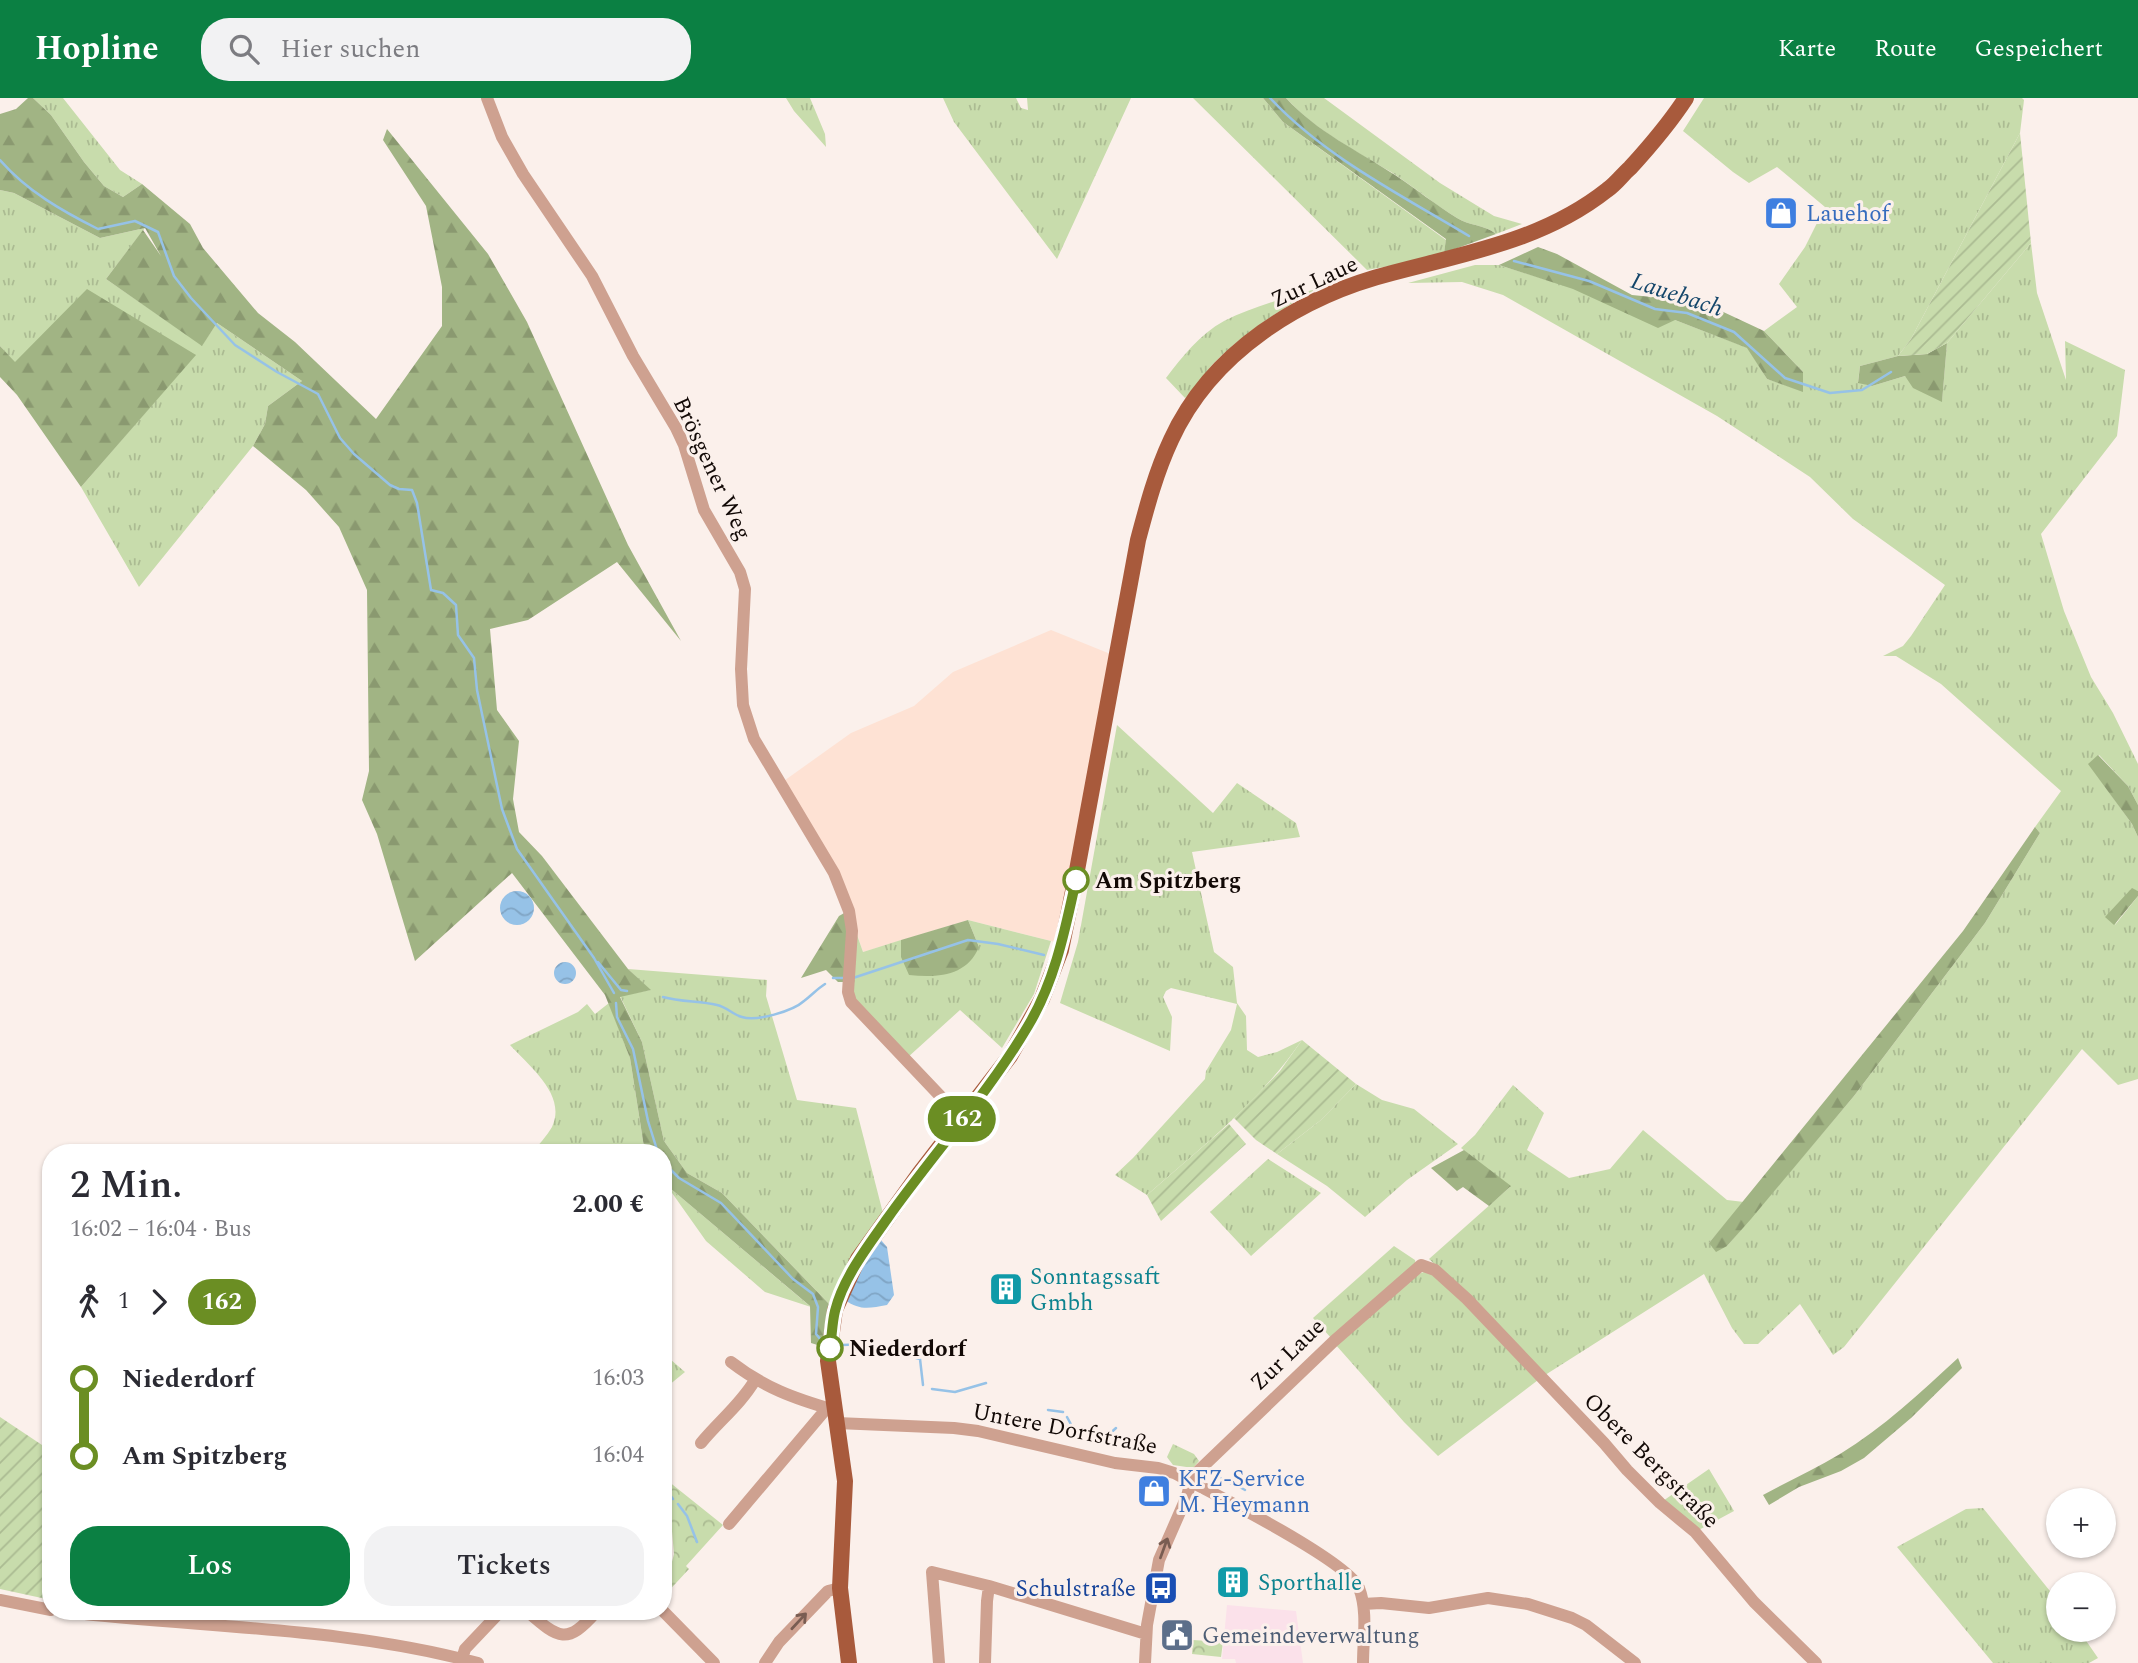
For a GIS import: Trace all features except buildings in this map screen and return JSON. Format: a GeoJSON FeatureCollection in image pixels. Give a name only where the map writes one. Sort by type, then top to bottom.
{"type":"FeatureCollection","features":[{"type":"Feature","properties":{"kind":"main road","name":"Zur Laue"},"geometry":{"type":"LineString","coordinates":[[849,1663],[840,1588],[845,1481],[833,1414],[828,1361],[835,1310],[858,1259],[919,1174],[1010,1056],[1030,1024],[1061,950],[1138,540],[1150,491],[1171,438],[1189,407],[1215,375],[1244,345],[1290,313],[1356,283],[1498,247],[1565,218],[1608,190],[1665,131],[1686,98]]}},
{"type":"Feature","properties":{"kind":"street","name":"Brösgener Weg"},"geometry":{"type":"LineString","coordinates":[[487,98],[502,137],[523,174],[592,276],[633,356],[676,428],[704,510],[740,572],[745,589],[741,669],[743,705],[754,739],[834,873],[849,911],[852,931],[848,992],[851,1002],[962,1119]]}},
{"type":"Feature","properties":{"kind":"street","name":"Zur Laue"},"geometry":{"type":"LineString","coordinates":[[1191,1482],[1192,1477],[1334,1340],[1421,1265]]}},
{"type":"Feature","properties":{"kind":"street","name":"Obere Bergstraße"},"geometry":{"type":"LineString","coordinates":[[1421,1265],[1428,1265],[1435,1270],[1467,1299],[1627,1470],[1660,1503],[1695,1532],[1754,1602],[1816,1663]]}},
{"type":"Feature","properties":{"kind":"street","name":"Untere Dorfstraße"},"geometry":{"type":"LineString","coordinates":[[731,1362],[755,1380],[833,1414],[978,1431],[1115,1463],[1158,1468],[1191,1482],[1336,1564],[1355,1581],[1363,1604]]}},
{"type":"Feature","properties":{"kind":"street"},"geometry":{"type":"LineString","coordinates":[[701,1443],[747,1394],[755,1380]]}},
{"type":"Feature","properties":{"kind":"street"},"geometry":{"type":"LineString","coordinates":[[729,1524],[833,1414]]}},
{"type":"Feature","properties":{"kind":"street"},"geometry":{"type":"LineString","coordinates":[[1145,1663],[1146,1634],[1159,1560],[1191,1482]]}},
{"type":"Feature","properties":{"kind":"street"},"geometry":{"type":"LineString","coordinates":[[939,1663],[932,1572],[989,1586],[1146,1634]]}},
{"type":"Feature","properties":{"kind":"street"},"geometry":{"type":"LineString","coordinates":[[985,1663],[989,1586]]}},
{"type":"Feature","properties":{"kind":"street"},"geometry":{"type":"LineString","coordinates":[[765,1663],[779,1642],[828,1591],[840,1588]]}},
{"type":"Feature","properties":{"kind":"street"},"geometry":{"type":"LineString","coordinates":[[1363,1663],[1363,1604],[1429,1608],[1488,1598],[1528,1604],[1586,1625],[1635,1663]]}},
{"type":"Feature","properties":{"kind":"street"},"geometry":{"type":"LineString","coordinates":[[0,1600],[42,1608]]}},
{"type":"Feature","properties":{"kind":"street"},"geometry":{"type":"LineString","coordinates":[[155,1620],[299,1633],[431,1652],[478,1663]]}},
{"type":"Feature","properties":{"kind":"street"},"geometry":{"type":"LineString","coordinates":[[463,1659],[465,1649],[492,1620]]}},
{"type":"Feature","properties":{"kind":"street"},"geometry":{"type":"LineString","coordinates":[[537,1620],[550,1631],[564,1636],[581,1629],[589,1620]]}},
{"type":"Feature","properties":{"kind":"street"},"geometry":{"type":"LineString","coordinates":[[672,1620],[714,1663]]}},
{"type":"Feature","properties":{"kind":"shaded area"},"geometry":{"type":"Polygon","coordinates":[[[1051,630],[1113,655],[1055,942],[968,920],[863,952],[849,911],[781,783],[851,733],[914,706],[953,672],[1051,630]]]}},
{"type":"Feature","properties":{"kind":"shaded area"},"geometry":{"type":"Polygon","coordinates":[[[1227,1605],[1296,1611],[1303,1663],[1236,1663],[1235,1659],[1222,1659],[1227,1605]]]}},
{"type":"Feature","properties":{"kind":"green space"},"geometry":{"type":"Polygon","coordinates":[[[28,98],[33,98],[51,115],[104,186],[123,197],[142,184],[190,224],[203,248],[258,313],[295,342],[376,419],[442,326],[442,287],[426,206],[383,140],[387,129],[488,254],[527,322],[628,545],[681,641],[617,562],[528,620],[490,629],[497,710],[519,741],[513,799],[519,832],[542,856],[628,969],[651,990],[620,997],[642,1042],[666,1144],[644,1144],[630,1058],[605,995],[512,873],[415,961],[377,834],[362,800],[369,771],[367,590],[339,527],[306,490],[253,446],[265,424],[268,406],[302,381],[217,323],[202,346],[106,279],[143,230],[161,256],[145,228],[100,238],[14,193],[0,190],[0,114],[16,109],[28,98]]]}},
{"type":"Feature","properties":{"kind":"green space"},"geometry":{"type":"Polygon","coordinates":[[[33,98],[63,98],[120,170],[142,184],[123,197],[104,186],[51,115],[33,98]]]}},
{"type":"Feature","properties":{"kind":"green space"},"geometry":{"type":"Polygon","coordinates":[[[786,98],[810,98],[825,134],[826,147],[794,111],[786,98]]]}},
{"type":"Feature","properties":{"kind":"green space"},"geometry":{"type":"Polygon","coordinates":[[[943,98],[1016,98],[1021,108],[1028,110],[1027,98],[1131,98],[1057,259],[954,122],[943,98]]]}},
{"type":"Feature","properties":{"kind":"green space"},"geometry":{"type":"Polygon","coordinates":[[[1193,98],[1263,98],[1283,122],[1446,240],[1444,253],[1428,259],[1367,270],[1193,98]]]}},
{"type":"Feature","properties":{"kind":"green space"},"geometry":{"type":"Polygon","coordinates":[[[1263,98],[1286,98],[1324,131],[1395,175],[1449,213],[1496,234],[1444,253],[1446,239],[1283,122],[1263,98]]]}},
{"type":"Feature","properties":{"kind":"green space"},"geometry":{"type":"Polygon","coordinates":[[[1286,98],[1324,98],[1440,183],[1494,216],[1522,224],[1496,234],[1487,228],[1462,221],[1391,172],[1322,130],[1286,98]]]}},
{"type":"Feature","properties":{"kind":"green space"},"geometry":{"type":"Polygon","coordinates":[[[1704,98],[2024,100],[2020,133],[1911,339],[1898,356],[1860,366],[1858,382],[1872,386],[1905,376],[1942,401],[1947,343],[2031,243],[2037,293],[2066,380],[2065,341],[2125,370],[2117,436],[2041,534],[2064,611],[2091,677],[2113,713],[2138,764],[2138,805],[2128,786],[2099,755],[2089,764],[2132,824],[2138,837],[2138,891],[2132,889],[2115,925],[2138,896],[2138,1079],[2118,1085],[2082,1049],[1844,1347],[1833,1355],[1800,1304],[1758,1344],[1744,1344],[1732,1328],[1704,1274],[1542,1377],[1438,1456],[1335,1344],[1415,1275],[1427,1271],[1469,1296],[1429,1259],[1510,1187],[1461,1148],[1475,1135],[1513,1085],[1544,1113],[1527,1150],[1569,1178],[1610,1169],[1643,1130],[1727,1200],[1744,1202],[1709,1243],[1727,1246],[1854,1096],[1985,923],[2040,833],[2035,827],[2061,791],[1941,684],[1896,656],[1883,656],[1903,646],[1945,585],[1853,519],[1810,477],[1717,416],[1503,295],[1462,282],[1408,283],[1475,265],[1499,265],[1675,320],[1748,348],[1767,379],[1803,391],[1803,372],[1764,331],[1797,307],[1779,284],[1805,247],[1825,207],[1777,167],[1749,183],[1683,131],[1704,98]]]}},
{"type":"Feature","properties":{"kind":"green space"},"geometry":{"type":"Polygon","coordinates":[[[2020,133],[2031,243],[1947,343],[1927,354],[1898,356],[1911,339],[2020,133]]]}},
{"type":"Feature","properties":{"kind":"green space"},"geometry":{"type":"Polygon","coordinates":[[[0,190],[14,193],[100,238],[145,228],[106,279],[202,345],[217,323],[302,381],[268,406],[265,424],[253,446],[139,587],[81,487],[195,355],[15,363],[0,346],[0,190]]]}},
{"type":"Feature","properties":{"kind":"green space"},"geometry":{"type":"Polygon","coordinates":[[[1538,247],[1557,254],[1632,295],[1702,302],[1764,331],[1803,372],[1803,392],[1767,379],[1747,348],[1675,320],[1658,328],[1573,289],[1499,265],[1538,247]]]}},
{"type":"Feature","properties":{"kind":"green space"},"geometry":{"type":"Polygon","coordinates":[[[87,289],[196,355],[81,487],[17,395],[0,377],[0,346],[15,362],[87,289]]]}},
{"type":"Feature","properties":{"kind":"green space"},"geometry":{"type":"Polygon","coordinates":[[[1316,289],[1249,332],[1213,364],[1185,398],[1166,378],[1199,339],[1215,326],[1257,307],[1316,289]]]}},
{"type":"Feature","properties":{"kind":"green space"},"geometry":{"type":"Polygon","coordinates":[[[1947,343],[1942,402],[1913,388],[1905,376],[1872,386],[1858,383],[1860,366],[1898,356],[1927,354],[1947,343]]]}},
{"type":"Feature","properties":{"kind":"green space"},"geometry":{"type":"Polygon","coordinates":[[[1117,725],[1213,813],[1237,783],[1296,823],[1300,837],[1192,852],[1214,952],[1233,967],[1237,1003],[1246,1016],[1247,1050],[1258,1057],[1277,1052],[1302,1040],[1249,1103],[1147,1195],[1115,1175],[1205,1079],[1206,1071],[1231,1030],[1237,1004],[1171,988],[1166,991],[1163,997],[1172,1017],[1170,1051],[1060,1003],[1078,942],[1117,725]]]}},
{"type":"Feature","properties":{"kind":"green space"},"geometry":{"type":"Polygon","coordinates":[[[2098,755],[2128,786],[2138,805],[2138,837],[2132,824],[2088,764],[2098,755]]]}},
{"type":"Feature","properties":{"kind":"green space"},"geometry":{"type":"Polygon","coordinates":[[[2035,827],[2040,833],[1985,923],[1854,1096],[1751,1219],[1727,1246],[1716,1252],[1709,1243],[1963,931],[2035,827]]]}},
{"type":"Feature","properties":{"kind":"green space"},"geometry":{"type":"Polygon","coordinates":[[[2132,888],[2138,891],[2138,896],[2114,925],[2105,917],[2132,888]]]}},
{"type":"Feature","properties":{"kind":"green space"},"geometry":{"type":"Polygon","coordinates":[[[846,912],[846,982],[838,982],[826,970],[801,978],[839,916],[846,912]]]}},
{"type":"Feature","properties":{"kind":"green space"},"geometry":{"type":"Polygon","coordinates":[[[968,920],[1051,941],[1034,994],[1002,1048],[960,1010],[907,1058],[859,1009],[852,993],[856,932],[863,952],[901,940],[901,957],[979,947],[968,920]]]}},
{"type":"Feature","properties":{"kind":"green space"},"geometry":{"type":"Polygon","coordinates":[[[968,920],[979,947],[967,964],[941,975],[909,975],[901,957],[901,940],[968,920]]]}},
{"type":"Feature","properties":{"kind":"green space"},"geometry":{"type":"Polygon","coordinates":[[[628,969],[767,980],[766,996],[797,1100],[856,1108],[885,1221],[835,1310],[722,1193],[687,1173],[672,1152],[672,1144],[664,1141],[642,1042],[620,996],[650,990],[628,969]]]}},
{"type":"Feature","properties":{"kind":"green space"},"geometry":{"type":"Polygon","coordinates":[[[609,1003],[630,1058],[644,1144],[539,1144],[552,1127],[555,1104],[544,1082],[510,1045],[578,1012],[587,1004],[595,1014],[609,1003]]]}},
{"type":"Feature","properties":{"kind":"green space"},"geometry":{"type":"Polygon","coordinates":[[[1302,1040],[1356,1084],[1321,1120],[1277,1154],[1256,1140],[1234,1118],[1280,1071],[1302,1040]]]}},
{"type":"Feature","properties":{"kind":"green space"},"geometry":{"type":"Polygon","coordinates":[[[1356,1084],[1382,1100],[1414,1109],[1458,1144],[1407,1180],[1365,1217],[1327,1186],[1277,1154],[1321,1120],[1356,1084]]]}},
{"type":"Feature","properties":{"kind":"green space"},"geometry":{"type":"Polygon","coordinates":[[[1229,1124],[1246,1144],[1161,1221],[1147,1195],[1229,1124]]]}},
{"type":"Feature","properties":{"kind":"green space"},"geometry":{"type":"Polygon","coordinates":[[[1464,1150],[1511,1186],[1489,1206],[1463,1187],[1457,1191],[1431,1168],[1464,1150]]]}},
{"type":"Feature","properties":{"kind":"green space"},"geometry":{"type":"Polygon","coordinates":[[[672,1152],[687,1173],[722,1193],[832,1307],[824,1347],[811,1343],[810,1306],[672,1190],[672,1152]]]}},
{"type":"Feature","properties":{"kind":"green space"},"geometry":{"type":"Polygon","coordinates":[[[1268,1159],[1321,1193],[1251,1256],[1210,1212],[1268,1159]]]}},
{"type":"Feature","properties":{"kind":"green space"},"geometry":{"type":"Polygon","coordinates":[[[672,1190],[811,1307],[765,1292],[706,1241],[672,1190]]]}},
{"type":"Feature","properties":{"kind":"green space"},"geometry":{"type":"Polygon","coordinates":[[[1394,1246],[1415,1260],[1416,1266],[1332,1339],[1313,1318],[1394,1246]]]}},
{"type":"Feature","properties":{"kind":"green space"},"geometry":{"type":"Polygon","coordinates":[[[1958,1358],[1962,1368],[1911,1418],[1864,1458],[1841,1471],[1799,1487],[1769,1505],[1763,1495],[1856,1444],[1901,1409],[1958,1358]]]}},
{"type":"Feature","properties":{"kind":"green space"},"geometry":{"type":"Polygon","coordinates":[[[672,1361],[685,1372],[672,1383],[672,1361]]]}},
{"type":"Feature","properties":{"kind":"green space"},"geometry":{"type":"Polygon","coordinates":[[[0,1417],[42,1445],[42,1598],[0,1589],[0,1417]]]}},
{"type":"Feature","properties":{"kind":"green space"},"geometry":{"type":"Polygon","coordinates":[[[1173,1444],[1194,1454],[1199,1461],[1193,1468],[1173,1465],[1167,1457],[1173,1444]]]}},
{"type":"Feature","properties":{"kind":"green space"},"geometry":{"type":"Polygon","coordinates":[[[1709,1469],[1734,1511],[1695,1532],[1660,1503],[1709,1469]]]}},
{"type":"Feature","properties":{"kind":"green space"},"geometry":{"type":"Polygon","coordinates":[[[672,1484],[723,1525],[686,1566],[689,1569],[672,1587],[672,1484]]]}},
{"type":"Feature","properties":{"kind":"green space"},"geometry":{"type":"Polygon","coordinates":[[[1983,1508],[2046,1586],[2046,1642],[2087,1642],[2098,1658],[2089,1663],[1993,1663],[1897,1547],[1966,1509],[1983,1508]]]}},
{"type":"Feature","properties":{"kind":"green space"},"geometry":{"type":"Polygon","coordinates":[[[1193,1640],[1223,1642],[1221,1657],[1192,1654],[1193,1640]]]}},
{"type":"Feature","properties":{"kind":"water"},"geometry":{"type":"Polygon","coordinates":[[[517,891],[529,896],[534,908],[529,920],[517,925],[505,920],[500,908],[505,896],[517,891]]]}},
{"type":"Feature","properties":{"kind":"water"},"geometry":{"type":"Polygon","coordinates":[[[565,962],[573,965],[576,973],[573,981],[565,984],[557,981],[554,973],[557,965],[565,962]]]}},
{"type":"Feature","properties":{"kind":"water"},"geometry":{"type":"Polygon","coordinates":[[[881,1240],[887,1247],[894,1295],[887,1305],[870,1308],[856,1306],[845,1300],[857,1274],[881,1240]]]}},
{"type":"Feature","properties":{"kind":"waterway","name":"Lauebach"},"geometry":{"type":"LineString","coordinates":[[1270,98],[1339,157],[1469,236]]}},
{"type":"Feature","properties":{"kind":"waterway"},"geometry":{"type":"LineString","coordinates":[[0,160],[46,199],[98,229],[135,221],[158,232],[174,276],[235,345],[318,394],[340,438],[354,454],[390,485],[412,490],[417,503],[431,590],[443,593],[456,605],[458,635],[474,658],[477,690],[502,809],[517,849],[594,958],[614,993]]}},
{"type":"Feature","properties":{"kind":"waterway","name":"Lauebach"},"geometry":{"type":"LineString","coordinates":[[1514,261],[1589,281],[1655,309],[1687,313],[1734,332],[1785,378],[1830,393],[1862,390],[1891,372]]}},
{"type":"Feature","properties":{"kind":"waterway"},"geometry":{"type":"LineString","coordinates":[[853,978],[968,940],[1044,955]]}},
{"type":"Feature","properties":{"kind":"waterway"},"geometry":{"type":"LineString","coordinates":[[598,962],[621,990],[627,991]]}},
{"type":"Feature","properties":{"kind":"waterway"},"geometry":{"type":"LineString","coordinates":[[833,978],[843,978]]}},
{"type":"Feature","properties":{"kind":"waterway"},"geometry":{"type":"LineString","coordinates":[[663,997],[717,1005],[739,1016],[756,1018],[792,1008],[825,984]]}},
{"type":"Feature","properties":{"kind":"waterway"},"geometry":{"type":"LineString","coordinates":[[616,1003],[617,1017],[633,1049],[655,1144]]}},
{"type":"Feature","properties":{"kind":"waterway"},"geometry":{"type":"LineString","coordinates":[[672,1171],[721,1203],[793,1279],[813,1294],[818,1307],[816,1334],[821,1340]]}},
{"type":"Feature","properties":{"kind":"waterway"},"geometry":{"type":"LineString","coordinates":[[835,1345],[865,1346],[881,1352],[890,1351],[920,1359],[923,1385]]}},
{"type":"Feature","properties":{"kind":"waterway"},"geometry":{"type":"LineString","coordinates":[[932,1389],[955,1392],[986,1383]]}},
{"type":"Feature","properties":{"kind":"waterway"},"geometry":{"type":"LineString","coordinates":[[1048,1410],[1063,1412]]}},
{"type":"Feature","properties":{"kind":"waterway"},"geometry":{"type":"LineString","coordinates":[[1067,1417],[1074,1430],[1081,1434]]}},
{"type":"Feature","properties":{"kind":"waterway"},"geometry":{"type":"LineString","coordinates":[[1100,1438],[1104,1439],[1116,1428]]}},
{"type":"Feature","properties":{"kind":"waterway"},"geometry":{"type":"LineString","coordinates":[[1218,1477],[1232,1484]]}},
{"type":"Feature","properties":{"kind":"waterway"},"geometry":{"type":"LineString","coordinates":[[1238,1486],[1245,1490]]}},
{"type":"Feature","properties":{"kind":"waterway"},"geometry":{"type":"LineString","coordinates":[[678,1504],[687,1516],[697,1542]]}},
{"type":"Feature","properties":{"kind":"bus line","name":"162"},"geometry":{"type":"LineString","coordinates":[[830,1348],[835,1310],[858,1259],[919,1174],[1010,1056],[1030,1024],[1061,950],[1076,880]]}},
{"type":"Feature","properties":{"kind":"place","name":"Lauehof"},"geometry":{"type":"Point","coordinates":[1781,213]}},
{"type":"Feature","properties":{"kind":"place","name":"Am Spitzberg"},"geometry":{"type":"Point","coordinates":[1076,880]}},
{"type":"Feature","properties":{"kind":"place","name":"Sonntagssaft Gmbh"},"geometry":{"type":"Point","coordinates":[1006,1289]}},
{"type":"Feature","properties":{"kind":"place","name":"Niederdorf"},"geometry":{"type":"Point","coordinates":[830,1348]}},
{"type":"Feature","properties":{"kind":"place","name":"KFZ-Service M. Heymann"},"geometry":{"type":"Point","coordinates":[1154,1491]}},
{"type":"Feature","properties":{"kind":"place","name":"Sporthalle"},"geometry":{"type":"Point","coordinates":[1233,1582]}},
{"type":"Feature","properties":{"kind":"place","name":"Schulstraße"},"geometry":{"type":"Point","coordinates":[1161,1588]}},
{"type":"Feature","properties":{"kind":"place","name":"Gemeindeverwaltung"},"geometry":{"type":"Point","coordinates":[1177,1635]}}]}
